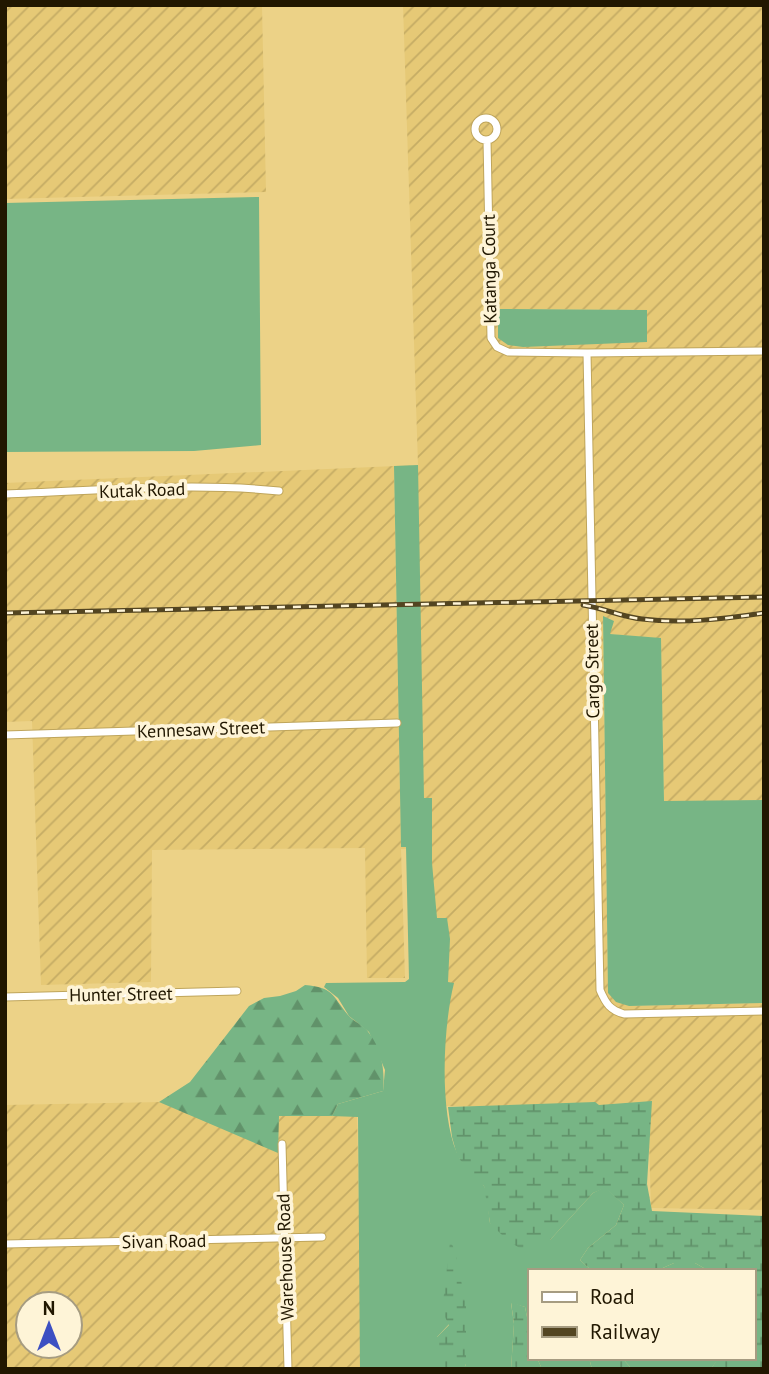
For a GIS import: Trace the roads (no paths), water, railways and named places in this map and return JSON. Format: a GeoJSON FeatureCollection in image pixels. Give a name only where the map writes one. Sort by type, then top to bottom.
{"type":"FeatureCollection","features":[{"type":"Feature","properties":{"kind":"street","name":"Katanga Court"},"geometry":{"type":"LineString","coordinates":[[486,140],[491,338],[498,347],[508,352],[587,353]]}},
{"type":"Feature","properties":{"kind":"street"},"geometry":{"type":"LineString","coordinates":[[587,353],[764,351]]}},
{"type":"Feature","properties":{"kind":"street","name":"Cargo Street"},"geometry":{"type":"LineString","coordinates":[[587,353],[600,990],[606,1004],[614,1011],[624,1014],[764,1011]]}},
{"type":"Feature","properties":{"kind":"street","name":"Kutak Road"},"geometry":{"type":"LineString","coordinates":[[5,494],[214,488],[279,491]]}},
{"type":"Feature","properties":{"kind":"street","name":"Kennesaw Street"},"geometry":{"type":"LineString","coordinates":[[5,734],[397,723]]}},
{"type":"Feature","properties":{"kind":"street","name":"Hunter Street"},"geometry":{"type":"LineString","coordinates":[[5,997],[237,991]]}},
{"type":"Feature","properties":{"kind":"street","name":"Warehouse Road"},"geometry":{"type":"LineString","coordinates":[[282,1144],[288,1369]]}},
{"type":"Feature","properties":{"kind":"street","name":"Sivan Road"},"geometry":{"type":"LineString","coordinates":[[5,1244],[322,1237]]}},
{"type":"Feature","properties":{"kind":"railway"},"geometry":{"type":"LineString","coordinates":[[5,613],[764,597]]}},
{"type":"Feature","properties":{"kind":"railway"},"geometry":{"type":"LineString","coordinates":[[583,605],[635,618],[672,621],[764,613]]}}]}
